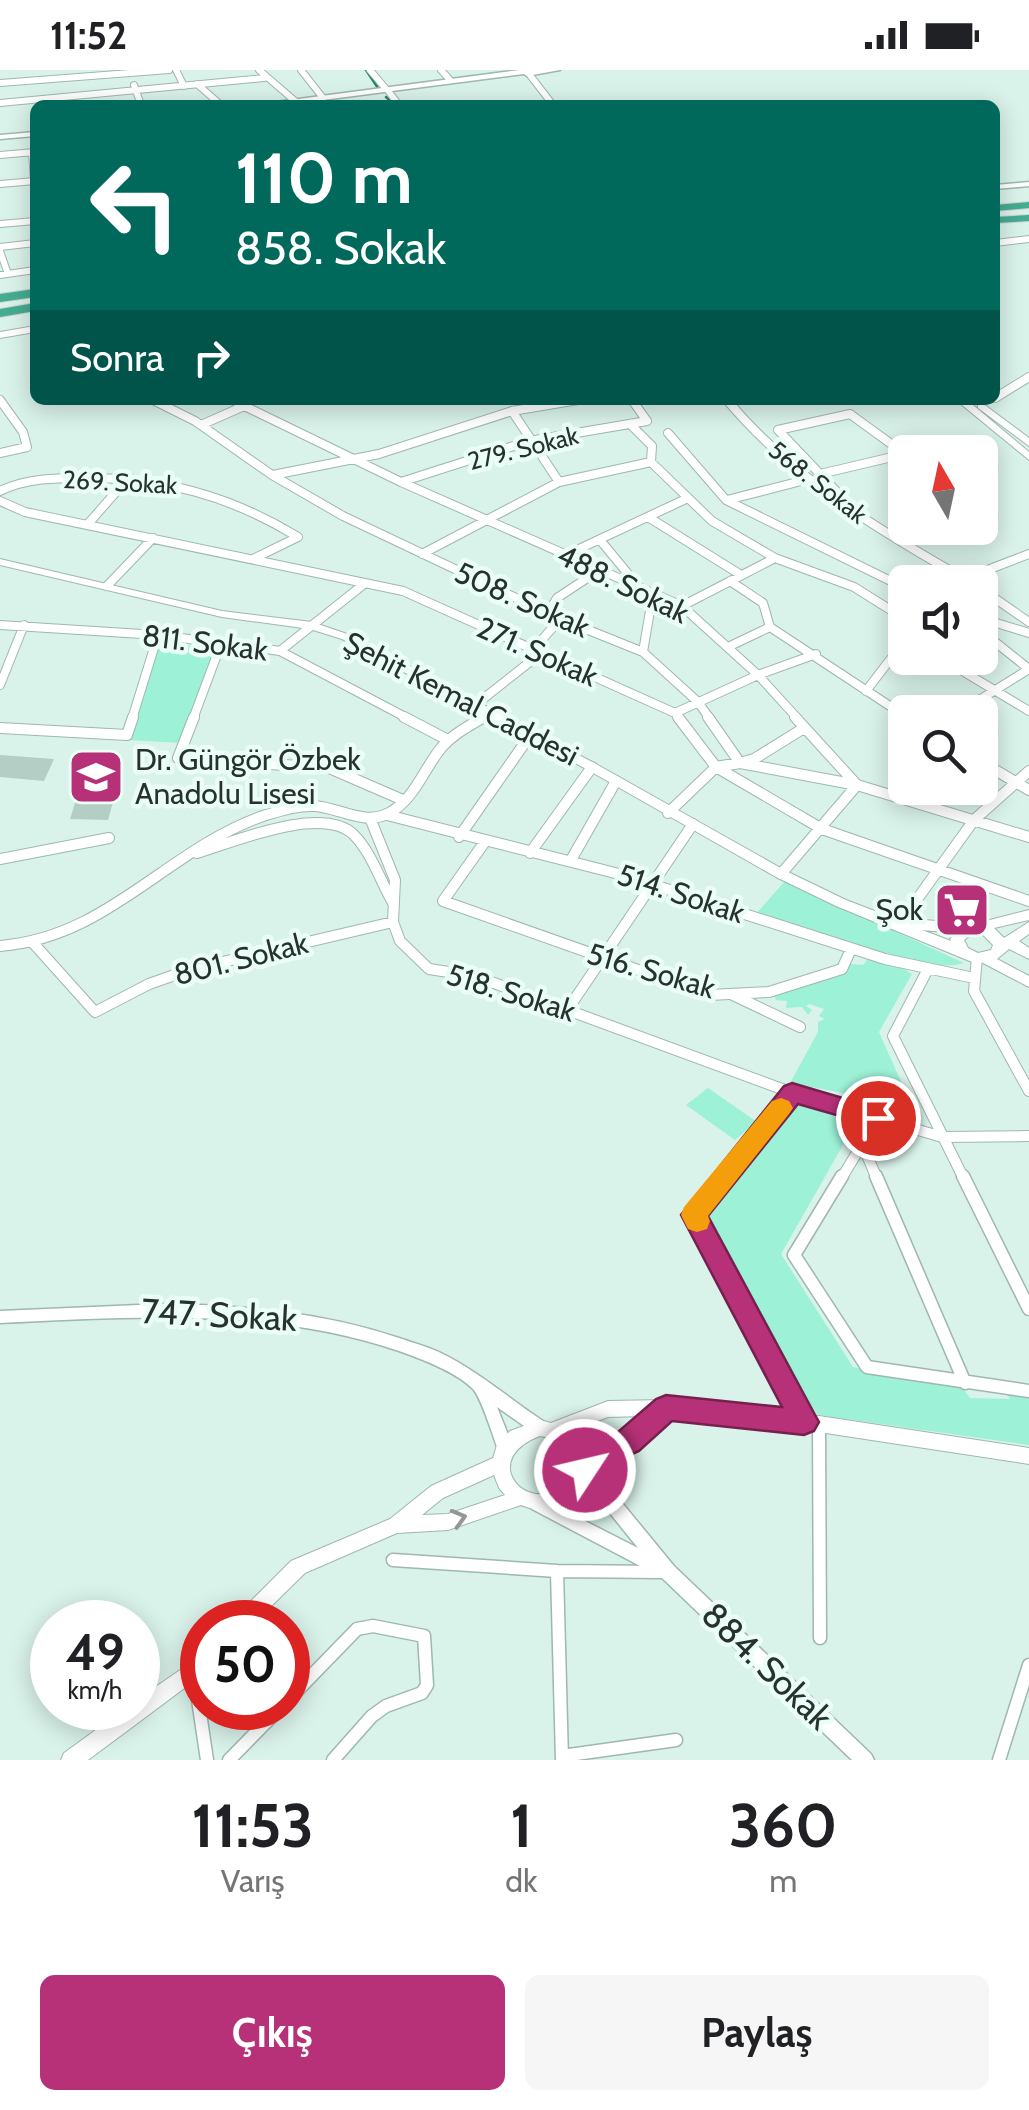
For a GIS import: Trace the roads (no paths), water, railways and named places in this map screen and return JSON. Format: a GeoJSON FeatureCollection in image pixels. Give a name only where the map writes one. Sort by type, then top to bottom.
{"type":"FeatureCollection","features":[{"type":"Feature","properties":{"kind":"highway"},"geometry":{"type":"LineString","coordinates":[[1000,208],[1029,205]]}},
{"type":"Feature","properties":{"kind":"highway"},"geometry":{"type":"LineString","coordinates":[[1000,220],[1029,218]]}},
{"type":"Feature","properties":{"kind":"highway"},"geometry":{"type":"LineString","coordinates":[[0,298],[30,294]]}},
{"type":"Feature","properties":{"kind":"highway"},"geometry":{"type":"LineString","coordinates":[[0,313],[30,308]]}},
{"type":"Feature","properties":{"kind":"main road"},"geometry":{"type":"LineString","coordinates":[[1000,243],[1029,240]]}},
{"type":"Feature","properties":{"kind":"main road"},"geometry":{"type":"LineString","coordinates":[[0,335],[30,329]]}},
{"type":"Feature","properties":{"kind":"main road"},"geometry":{"type":"LineString","coordinates":[[967,405],[1029,457]]}},
{"type":"Feature","properties":{"kind":"main road"},"geometry":{"type":"LineString","coordinates":[[990,405],[1029,442]]}},
{"type":"Feature","properties":{"kind":"main road","name":"Şehit Kemal Caddesi"},"geometry":{"type":"LineString","coordinates":[[0,562],[222,614],[312,626],[346,636],[592,767],[781,874],[981,958]]}},
{"type":"Feature","properties":{"kind":"main road"},"geometry":{"type":"LineString","coordinates":[[962,950],[957,939],[972,929],[1029,915]]}},
{"type":"Feature","properties":{"kind":"main road"},"geometry":{"type":"LineString","coordinates":[[896,922],[972,929],[994,935],[1004,946],[1029,954]]}},
{"type":"Feature","properties":{"kind":"main road"},"geometry":{"type":"LineString","coordinates":[[981,958],[1029,927]]}},
{"type":"Feature","properties":{"kind":"main road"},"geometry":{"type":"LineString","coordinates":[[981,958],[1029,982]]}},
{"type":"Feature","properties":{"kind":"main road"},"geometry":{"type":"LineString","coordinates":[[396,1525],[448,1522],[528,1501],[564,1498],[574,1490],[585,1466],[628,1442],[666,1408]]}},
{"type":"Feature","properties":{"kind":"main road"},"geometry":{"type":"LineString","coordinates":[[265,1600],[298,1567],[396,1525],[436,1492],[502,1456],[514,1437],[608,1410],[666,1408],[812,1423],[1029,1456]]}},
{"type":"Feature","properties":{"kind":"main road"},"geometry":{"type":"LineString","coordinates":[[547,1429],[577,1444],[585,1466]]}},
{"type":"Feature","properties":{"kind":"main road"},"geometry":{"type":"LineString","coordinates":[[502,1456],[504,1484],[528,1501]]}},
{"type":"Feature","properties":{"kind":"main road"},"geometry":{"type":"LineString","coordinates":[[72,1760],[180,1681]]}},
{"type":"Feature","properties":{"kind":"street"},"geometry":{"type":"LineString","coordinates":[[10,82],[18,70]]}},
{"type":"Feature","properties":{"kind":"street"},"geometry":{"type":"LineString","coordinates":[[37,100],[37,82],[43,70]]}},
{"type":"Feature","properties":{"kind":"street"},"geometry":{"type":"LineString","coordinates":[[0,82],[172,70],[184,86]]}},
{"type":"Feature","properties":{"kind":"street"},"geometry":{"type":"LineString","coordinates":[[196,70],[197,84],[215,100]]}},
{"type":"Feature","properties":{"kind":"street"},"geometry":{"type":"LineString","coordinates":[[260,70],[264,78],[292,100]]}},
{"type":"Feature","properties":{"kind":"street"},"geometry":{"type":"LineString","coordinates":[[301,70],[323,98]]}},
{"type":"Feature","properties":{"kind":"street"},"geometry":{"type":"LineString","coordinates":[[370,70],[394,100]]}},
{"type":"Feature","properties":{"kind":"street"},"geometry":{"type":"LineString","coordinates":[[442,70],[450,80]]}},
{"type":"Feature","properties":{"kind":"street"},"geometry":{"type":"LineString","coordinates":[[317,100],[450,80],[556,70]]}},
{"type":"Feature","properties":{"kind":"street"},"geometry":{"type":"LineString","coordinates":[[312,100],[531,72]]}},
{"type":"Feature","properties":{"kind":"street"},"geometry":{"type":"LineString","coordinates":[[531,72],[550,100]]}},
{"type":"Feature","properties":{"kind":"street"},"geometry":{"type":"LineString","coordinates":[[133,74],[140,100]]}},
{"type":"Feature","properties":{"kind":"street"},"geometry":{"type":"LineString","coordinates":[[49,100],[264,78]]}},
{"type":"Feature","properties":{"kind":"street"},"geometry":{"type":"LineString","coordinates":[[77,79],[88,100]]}},
{"type":"Feature","properties":{"kind":"street"},"geometry":{"type":"LineString","coordinates":[[0,102],[30,102]]}},
{"type":"Feature","properties":{"kind":"street"},"geometry":{"type":"LineString","coordinates":[[30,132],[2,135],[2,155],[30,152]]}},
{"type":"Feature","properties":{"kind":"street"},"geometry":{"type":"LineString","coordinates":[[0,184],[30,181]]}},
{"type":"Feature","properties":{"kind":"street"},"geometry":{"type":"LineString","coordinates":[[1000,187],[1029,184]]}},
{"type":"Feature","properties":{"kind":"street"},"geometry":{"type":"LineString","coordinates":[[0,224],[30,221]]}},
{"type":"Feature","properties":{"kind":"street"},"geometry":{"type":"LineString","coordinates":[[30,244],[0,249],[4,274],[30,271]]}},
{"type":"Feature","properties":{"kind":"street"},"geometry":{"type":"LineString","coordinates":[[1000,393],[1029,377]]}},
{"type":"Feature","properties":{"kind":"street"},"geometry":{"type":"LineString","coordinates":[[0,400],[23,432],[27,447],[0,453]]}},
{"type":"Feature","properties":{"kind":"street","name":"508. Sokak"},"geometry":{"type":"LineString","coordinates":[[163,405],[201,425],[272,475],[342,516],[642,652],[698,702],[740,763]]}},
{"type":"Feature","properties":{"kind":"street"},"geometry":{"type":"LineString","coordinates":[[272,475],[354,459],[512,411],[548,405]]}},
{"type":"Feature","properties":{"kind":"street","name":"279. Sokak"},"geometry":{"type":"LineString","coordinates":[[400,482],[529,441],[647,421],[636,405]]}},
{"type":"Feature","properties":{"kind":"street","name":"568. Sokak"},"geometry":{"type":"LineString","coordinates":[[730,405],[740,420],[808,479],[935,565]]}},
{"type":"Feature","properties":{"kind":"street"},"geometry":{"type":"LineString","coordinates":[[201,425],[244,406]]}},
{"type":"Feature","properties":{"kind":"street","name":"488. Sokak"},"geometry":{"type":"LineString","coordinates":[[244,406],[400,482],[682,606],[730,646],[857,785]]}},
{"type":"Feature","properties":{"kind":"street"},"geometry":{"type":"LineString","coordinates":[[512,411],[559,482]]}},
{"type":"Feature","properties":{"kind":"street"},"geometry":{"type":"LineString","coordinates":[[820,474],[904,454],[850,414],[778,430],[836,491],[836,499]]}},
{"type":"Feature","properties":{"kind":"street"},"geometry":{"type":"LineString","coordinates":[[630,424],[652,446],[651,462],[712,521],[775,558],[854,586],[888,608]]}},
{"type":"Feature","properties":{"kind":"street"},"geometry":{"type":"LineString","coordinates":[[668,433],[726,500],[888,580]]}},
{"type":"Feature","properties":{"kind":"street"},"geometry":{"type":"LineString","coordinates":[[422,554],[559,482],[651,462]]}},
{"type":"Feature","properties":{"kind":"street","name":"269. Sokak"},"geometry":{"type":"LineString","coordinates":[[0,491],[17,482],[45,478],[130,478],[220,494],[252,508],[298,537],[252,560]]}},
{"type":"Feature","properties":{"kind":"street"},"geometry":{"type":"LineString","coordinates":[[88,524],[130,478]]}},
{"type":"Feature","properties":{"kind":"street"},"geometry":{"type":"LineString","coordinates":[[726,500],[808,479]]}},
{"type":"Feature","properties":{"kind":"street"},"geometry":{"type":"LineString","coordinates":[[566,556],[688,498]]}},
{"type":"Feature","properties":{"kind":"street","name":"271. Sokak"},"geometry":{"type":"LineString","coordinates":[[0,501],[25,512],[403,590],[675,713],[716,768],[822,829],[1029,902]]}},
{"type":"Feature","properties":{"kind":"street"},"geometry":{"type":"LineString","coordinates":[[648,517],[741,575]]}},
{"type":"Feature","properties":{"kind":"street"},"geometry":{"type":"LineString","coordinates":[[108,586],[152,538]]}},
{"type":"Feature","properties":{"kind":"street"},"geometry":{"type":"LineString","coordinates":[[600,540],[634,582]]}},
{"type":"Feature","properties":{"kind":"street"},"geometry":{"type":"LineString","coordinates":[[998,568],[1029,554]]}},
{"type":"Feature","properties":{"kind":"street"},"geometry":{"type":"LineString","coordinates":[[682,606],[775,558]]}},
{"type":"Feature","properties":{"kind":"street"},"geometry":{"type":"LineString","coordinates":[[474,706],[536,652],[554,626],[553,605],[557,598],[601,569]]}},
{"type":"Feature","properties":{"kind":"street"},"geometry":{"type":"LineString","coordinates":[[730,581],[764,603],[770,627],[888,705]]}},
{"type":"Feature","properties":{"kind":"street"},"geometry":{"type":"LineString","coordinates":[[280,652],[364,584]]}},
{"type":"Feature","properties":{"kind":"street"},"geometry":{"type":"LineString","coordinates":[[642,652],[653,593]]}},
{"type":"Feature","properties":{"kind":"street"},"geometry":{"type":"LineString","coordinates":[[998,600],[1029,622]]}},
{"type":"Feature","properties":{"kind":"street"},"geometry":{"type":"LineString","coordinates":[[998,623],[1029,632]]}},
{"type":"Feature","properties":{"kind":"street","name":"811. Sokak"},"geometry":{"type":"LineString","coordinates":[[0,625],[158,635],[280,652],[448,740]]}},
{"type":"Feature","properties":{"kind":"street"},"geometry":{"type":"LineString","coordinates":[[0,685],[24,625]]}},
{"type":"Feature","properties":{"kind":"street"},"geometry":{"type":"LineString","coordinates":[[730,646],[770,627]]}},
{"type":"Feature","properties":{"kind":"street"},"geometry":{"type":"LineString","coordinates":[[0,728],[127,735],[158,635]]}},
{"type":"Feature","properties":{"kind":"street"},"geometry":{"type":"LineString","coordinates":[[220,644],[178,758],[330,768],[403,800]]}},
{"type":"Feature","properties":{"kind":"street"},"geometry":{"type":"LineString","coordinates":[[986,695],[1029,669],[998,644]]}},
{"type":"Feature","properties":{"kind":"street"},"geometry":{"type":"LineString","coordinates":[[675,713],[758,675],[816,654]]}},
{"type":"Feature","properties":{"kind":"street"},"geometry":{"type":"LineString","coordinates":[[866,691],[888,662]]}},
{"type":"Feature","properties":{"kind":"street"},"geometry":{"type":"LineString","coordinates":[[970,675],[1029,712]]}},
{"type":"Feature","properties":{"kind":"street"},"geometry":{"type":"LineString","coordinates":[[0,946],[34,944],[82,925],[211,839],[249,822],[309,806],[370,818],[387,815],[448,740],[488,714]]}},
{"type":"Feature","properties":{"kind":"street"},"geometry":{"type":"LineString","coordinates":[[668,813],[716,768],[754,759],[804,728]]}},
{"type":"Feature","properties":{"kind":"street"},"geometry":{"type":"LineString","coordinates":[[459,837],[531,734]]}},
{"type":"Feature","properties":{"kind":"street"},"geometry":{"type":"LineString","coordinates":[[740,763],[888,794]]}},
{"type":"Feature","properties":{"kind":"street"},"geometry":{"type":"LineString","coordinates":[[530,853],[592,767]]}},
{"type":"Feature","properties":{"kind":"street"},"geometry":{"type":"LineString","coordinates":[[896,922],[974,820],[1029,771]]}},
{"type":"Feature","properties":{"kind":"street"},"geometry":{"type":"LineString","coordinates":[[998,772],[1029,790]]}},
{"type":"Feature","properties":{"kind":"street"},"geometry":{"type":"LineString","coordinates":[[571,860],[616,781]]}},
{"type":"Feature","properties":{"kind":"street"},"geometry":{"type":"LineString","coordinates":[[781,874],[857,785]]}},
{"type":"Feature","properties":{"kind":"street"},"geometry":{"type":"LineString","coordinates":[[924,805],[1029,837]]}},
{"type":"Feature","properties":{"kind":"street","name":"514. Sokak"},"geometry":{"type":"LineString","coordinates":[[387,815],[459,837],[571,860],[851,949],[974,978]]}},
{"type":"Feature","properties":{"kind":"street"},"geometry":{"type":"LineString","coordinates":[[370,818],[395,880],[393,922]]}},
{"type":"Feature","properties":{"kind":"street"},"geometry":{"type":"LineString","coordinates":[[191,854],[301,823],[330,824],[352,832],[393,903]]}},
{"type":"Feature","properties":{"kind":"street"},"geometry":{"type":"LineString","coordinates":[[568,1009],[693,824]]}},
{"type":"Feature","properties":{"kind":"street"},"geometry":{"type":"LineString","coordinates":[[0,860],[108,838]]}},
{"type":"Feature","properties":{"kind":"street","name":"516. Sokak"},"geometry":{"type":"LineString","coordinates":[[484,843],[443,901],[708,995],[769,992],[842,969],[851,949]]}},
{"type":"Feature","properties":{"kind":"street","name":"801. Sokak"},"geometry":{"type":"LineString","coordinates":[[34,944],[95,1012],[149,984],[190,970],[393,922]]}},
{"type":"Feature","properties":{"kind":"street","name":"518. Sokak"},"geometry":{"type":"LineString","coordinates":[[393,922],[400,941],[429,970],[475,976],[792,1093],[942,1137],[1029,1136]]}},
{"type":"Feature","properties":{"kind":"street"},"geometry":{"type":"LineString","coordinates":[[981,958],[974,991],[1029,1091]]}},
{"type":"Feature","properties":{"kind":"street"},"geometry":{"type":"LineString","coordinates":[[927,970],[893,1036],[1029,1310]]}},
{"type":"Feature","properties":{"kind":"street"},"geometry":{"type":"LineString","coordinates":[[730,994],[800,1027]]}},
{"type":"Feature","properties":{"kind":"street"},"geometry":{"type":"LineString","coordinates":[[792,1093],[694,1215],[812,1423],[820,1638]]}},
{"type":"Feature","properties":{"kind":"street"},"geometry":{"type":"LineString","coordinates":[[878,1118],[794,1254],[867,1367],[1029,1391]]}},
{"type":"Feature","properties":{"kind":"street"},"geometry":{"type":"LineString","coordinates":[[862,1143],[965,1382]]}},
{"type":"Feature","properties":{"kind":"street","name":"747. Sokak"},"geometry":{"type":"LineString","coordinates":[[0,1317],[218,1308],[306,1317],[428,1354],[547,1429]]}},
{"type":"Feature","properties":{"kind":"street"},"geometry":{"type":"LineString","coordinates":[[483,1390],[502,1456]]}},
{"type":"Feature","properties":{"kind":"street"},"geometry":{"type":"LineString","coordinates":[[585,1466],[668,1572]]}},
{"type":"Feature","properties":{"kind":"street"},"geometry":{"type":"LineString","coordinates":[[528,1501],[668,1572]]}},
{"type":"Feature","properties":{"kind":"street"},"geometry":{"type":"LineString","coordinates":[[393,1560],[557,1572],[668,1572]]}},
{"type":"Feature","properties":{"kind":"street"},"geometry":{"type":"LineString","coordinates":[[557,1572],[562,1758],[676,1740]]}},
{"type":"Feature","properties":{"kind":"street","name":"884. Sokak"},"geometry":{"type":"LineString","coordinates":[[668,1572],[865,1760]]}},
{"type":"Feature","properties":{"kind":"street"},"geometry":{"type":"LineString","coordinates":[[310,1677],[357,1629],[373,1626],[424,1636],[427,1685],[422,1693],[386,1706],[372,1716],[334,1760]]}},
{"type":"Feature","properties":{"kind":"street"},"geometry":{"type":"LineString","coordinates":[[998,1760],[1029,1665]]}},
{"type":"Feature","properties":{"kind":"street"},"geometry":{"type":"LineString","coordinates":[[204,1730],[207,1760]]}},
{"type":"Feature","properties":{"kind":"street"},"geometry":{"type":"LineString","coordinates":[[230,1760],[259,1730]]}},
{"type":"Feature","properties":{"kind":"waterway"},"geometry":{"type":"LineString","coordinates":[[366,70],[378,88]]}},
{"type":"Feature","properties":{"kind":"waterway"},"geometry":{"type":"LineString","coordinates":[[386,97],[389,100]]}},
{"type":"Feature","properties":{"kind":"place","name":"Dr. Güngör Özbek Anadolu Lisesi"},"geometry":{"type":"Point","coordinates":[96,777]}},
{"type":"Feature","properties":{"kind":"place","name":"Şok"},"geometry":{"type":"Point","coordinates":[962,910]}}]}
